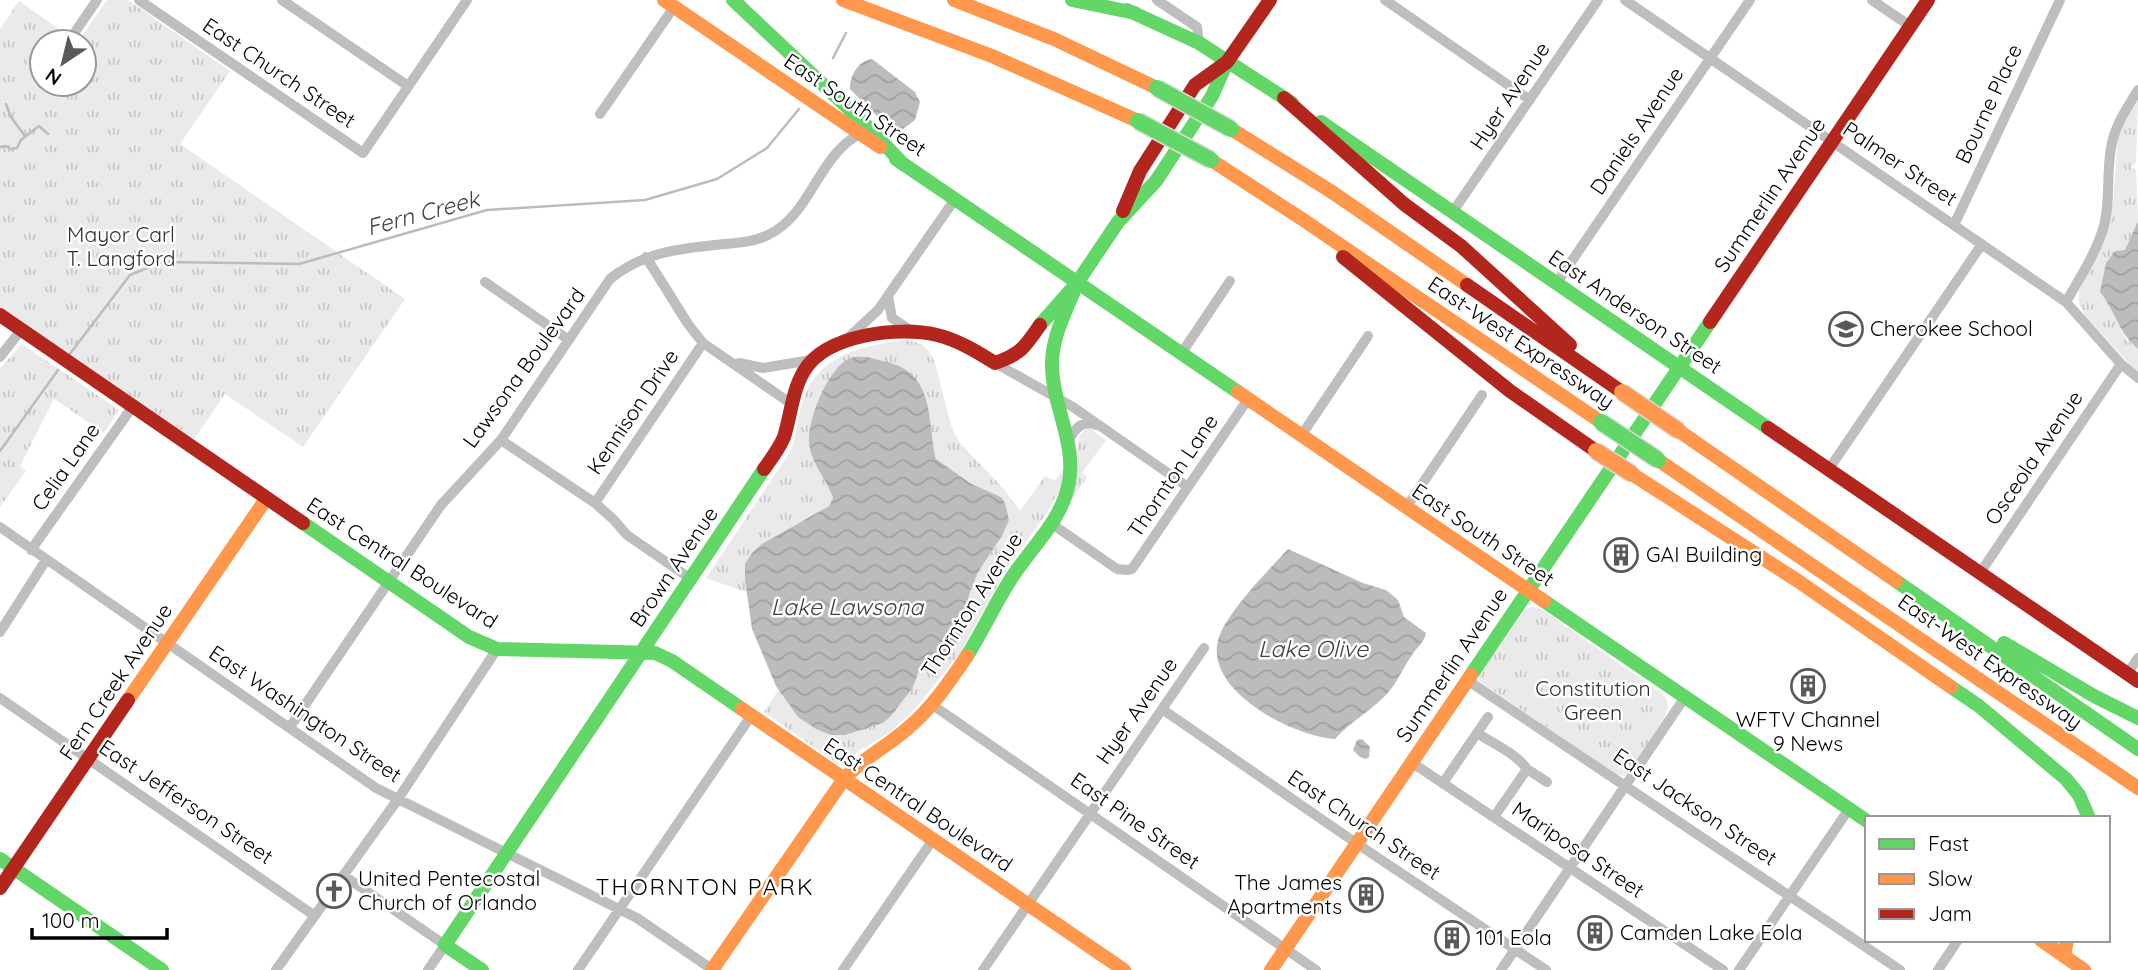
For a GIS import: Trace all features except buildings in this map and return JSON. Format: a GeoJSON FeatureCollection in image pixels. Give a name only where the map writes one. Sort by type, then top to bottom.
{"type":"FeatureCollection","features":[{"type":"Feature","properties":{"kind":"main road"},"geometry":{"type":"LineString","coordinates":[[733,0],[904,165]]}},
{"type":"Feature","properties":{"kind":"main road","name":"East-West Expressway"},"geometry":{"type":"LineString","coordinates":[[843,0],[998,57],[1095,99],[1211,160],[1658,460],[2138,788]]}},
{"type":"Feature","properties":{"kind":"main road","name":"East-West Expressway"},"geometry":{"type":"LineString","coordinates":[[954,0],[1054,39],[1157,88],[1231,129],[1332,192],[2138,749]]}},
{"type":"Feature","properties":{"kind":"main road"},"geometry":{"type":"LineString","coordinates":[[1072,0],[1135,13]]}},
{"type":"Feature","properties":{"kind":"main road","name":"East Anderson Street"},"geometry":{"type":"LineString","coordinates":[[1096,0],[1135,13],[1199,43],[1284,98],[2133,678]]}},
{"type":"Feature","properties":{"kind":"main road"},"geometry":{"type":"LineString","coordinates":[[811,360],[844,341],[912,332],[949,339],[970,347],[995,363],[1023,350],[1045,318],[1077,283],[1118,222],[1157,181],[1212,96],[1227,62],[1270,0]]}},
{"type":"Feature","properties":{"kind":"main road","name":"Summerlin Avenue"},"geometry":{"type":"LineString","coordinates":[[1270,970],[1681,368],[1928,0]]}},
{"type":"Feature","properties":{"kind":"main road","name":"East South Street"},"geometry":{"type":"LineString","coordinates":[[669,3],[1865,820]]}},
{"type":"Feature","properties":{"kind":"main road"},"geometry":{"type":"LineString","coordinates":[[1284,98],[1384,188],[1461,246],[1622,391]]}},
{"type":"Feature","properties":{"kind":"main road"},"geometry":{"type":"LineString","coordinates":[[1302,219],[1358,272],[1510,391],[1595,451],[1798,581],[1979,706],[2066,779],[2079,795],[2088,816]]}},
{"type":"Feature","properties":{"kind":"main road","name":"Thornton Avenue"},"geometry":{"type":"LineString","coordinates":[[712,970],[844,779],[861,762],[905,732],[931,704],[968,654],[1021,564],[1052,524],[1062,506],[1069,485],[1072,454],[1053,377],[1054,345],[1077,283]]}},
{"type":"Feature","properties":{"kind":"main road","name":"East Central Boulevard"},"geometry":{"type":"LineString","coordinates":[[0,316],[469,637],[497,649],[644,651],[672,661],[1124,970]]}},
{"type":"Feature","properties":{"kind":"main road","name":"Brown Avenue"},"geometry":{"type":"LineString","coordinates":[[445,945],[781,444],[802,373],[811,360]]}},
{"type":"Feature","properties":{"kind":"main road","name":"Fern Creek Avenue"},"geometry":{"type":"LineString","coordinates":[[0,888],[7,864],[87,760],[266,499]]}},
{"type":"Feature","properties":{"kind":"main road"},"geometry":{"type":"LineString","coordinates":[[1957,624],[1993,637],[2138,718]]}},
{"type":"Feature","properties":{"kind":"main road"},"geometry":{"type":"LineString","coordinates":[[7,864],[162,970]]}},
{"type":"Feature","properties":{"kind":"main road"},"geometry":{"type":"LineString","coordinates":[[2047,942],[2066,948],[2084,970]]}},
{"type":"Feature","properties":{"kind":"main road"},"geometry":{"type":"LineString","coordinates":[[445,945],[482,970]]}},
{"type":"Feature","properties":{"kind":"street"},"geometry":{"type":"LineString","coordinates":[[78,28],[97,0]]}},
{"type":"Feature","properties":{"kind":"street","name":"East Church Street"},"geometry":{"type":"LineString","coordinates":[[139,0],[363,153],[408,86]]}},
{"type":"Feature","properties":{"kind":"street"},"geometry":{"type":"LineString","coordinates":[[282,0],[408,86],[467,0]]}},
{"type":"Feature","properties":{"kind":"street"},"geometry":{"type":"LineString","coordinates":[[1157,0],[1197,27],[1199,43]]}},
{"type":"Feature","properties":{"kind":"street"},"geometry":{"type":"LineString","coordinates":[[1385,0],[1530,100]]}},
{"type":"Feature","properties":{"kind":"street","name":"Hyer Avenue"},"geometry":{"type":"LineString","coordinates":[[1452,213],[1598,0]]}},
{"type":"Feature","properties":{"kind":"street","name":"Palmer Street"},"geometry":{"type":"LineString","coordinates":[[1625,0],[2066,302],[2121,364],[2138,378]]}},
{"type":"Feature","properties":{"kind":"street","name":"Daniels Avenue"},"geometry":{"type":"LineString","coordinates":[[1556,284],[1750,0]]}},
{"type":"Feature","properties":{"kind":"street"},"geometry":{"type":"LineString","coordinates":[[1872,0],[1910,26]]}},
{"type":"Feature","properties":{"kind":"street","name":"Bourne Place"},"geometry":{"type":"LineString","coordinates":[[1954,225],[2060,0]]}},
{"type":"Feature","properties":{"kind":"street"},"geometry":{"type":"LineString","coordinates":[[600,114],[669,3]]}},
{"type":"Feature","properties":{"kind":"street"},"geometry":{"type":"LineString","coordinates":[[2066,302],[2095,250],[2103,229],[2108,205],[2110,148],[2117,127],[2138,90]]}},
{"type":"Feature","properties":{"kind":"street","name":"Lawsona Boulevard"},"geometry":{"type":"LineString","coordinates":[[290,727],[441,505],[501,440],[610,279],[627,266],[646,257],[664,252],[741,243],[775,231],[794,215],[846,141],[860,134]]}},
{"type":"Feature","properties":{"kind":"street"},"geometry":{"type":"LineString","coordinates":[[844,341],[878,310],[955,199]]}},
{"type":"Feature","properties":{"kind":"street"},"geometry":{"type":"LineString","coordinates":[[1829,469],[1982,244]]}},
{"type":"Feature","properties":{"kind":"street"},"geometry":{"type":"LineString","coordinates":[[646,257],[688,324],[703,342],[793,405]]}},
{"type":"Feature","properties":{"kind":"street"},"geometry":{"type":"LineString","coordinates":[[1181,354],[1230,281]]}},
{"type":"Feature","properties":{"kind":"street"},"geometry":{"type":"LineString","coordinates":[[485,282],[569,340]]}},
{"type":"Feature","properties":{"kind":"street"},"geometry":{"type":"LineString","coordinates":[[888,296],[892,318],[912,332]]}},
{"type":"Feature","properties":{"kind":"street"},"geometry":{"type":"LineString","coordinates":[[0,357],[21,330]]}},
{"type":"Feature","properties":{"kind":"street"},"geometry":{"type":"LineString","coordinates":[[1301,436],[1368,336]]}},
{"type":"Feature","properties":{"kind":"street","name":"Kennison Drive"},"geometry":{"type":"LineString","coordinates":[[595,503],[703,342]]}},
{"type":"Feature","properties":{"kind":"street"},"geometry":{"type":"LineString","coordinates":[[727,359],[763,368],[811,360]]}},
{"type":"Feature","properties":{"kind":"street"},"geometry":{"type":"LineString","coordinates":[[995,363],[1059,399],[1188,487]]}},
{"type":"Feature","properties":{"kind":"street","name":"Osceola Avenue"},"geometry":{"type":"LineString","coordinates":[[1980,573],[2121,364]]}},
{"type":"Feature","properties":{"kind":"street"},"geometry":{"type":"LineString","coordinates":[[1406,508],[1482,395]]}},
{"type":"Feature","properties":{"kind":"street","name":"Thornton Lane"},"geometry":{"type":"LineString","coordinates":[[1052,524],[1117,569],[1127,570],[1136,565],[1248,400]]}},
{"type":"Feature","properties":{"kind":"street","name":"Celia Lane"},"geometry":{"type":"LineString","coordinates":[[32,550],[133,406]]}},
{"type":"Feature","properties":{"kind":"street"},"geometry":{"type":"LineString","coordinates":[[1070,438],[1075,429],[1084,423],[1091,423],[1102,429]]}},
{"type":"Feature","properties":{"kind":"street"},"geometry":{"type":"LineString","coordinates":[[501,440],[595,503],[627,535],[691,579]]}},
{"type":"Feature","properties":{"kind":"street","name":"East Washington Street"},"geometry":{"type":"LineString","coordinates":[[0,527],[166,645],[290,727],[356,776],[507,855],[621,909],[712,970]]}},
{"type":"Feature","properties":{"kind":"street"},"geometry":{"type":"LineString","coordinates":[[0,632],[46,560]]}},
{"type":"Feature","properties":{"kind":"street","name":"Hyer Avenue"},"geometry":{"type":"LineString","coordinates":[[984,970],[1204,648]]}},
{"type":"Feature","properties":{"kind":"street"},"geometry":{"type":"LineString","coordinates":[[276,970],[398,799],[497,649]]}},
{"type":"Feature","properties":{"kind":"street"},"geometry":{"type":"LineString","coordinates":[[2133,678],[2138,658]]}},
{"type":"Feature","properties":{"kind":"street","name":"East Jackson Street"},"geometry":{"type":"LineString","coordinates":[[1467,680],[1900,970]]}},
{"type":"Feature","properties":{"kind":"street"},"geometry":{"type":"LineString","coordinates":[[1501,970],[1685,697]]}},
{"type":"Feature","properties":{"kind":"street","name":"East Jefferson Street"},"geometry":{"type":"LineString","coordinates":[[0,698],[315,916]]}},
{"type":"Feature","properties":{"kind":"street","name":"East Pine Street"},"geometry":{"type":"LineString","coordinates":[[931,704],[1316,970]]}},
{"type":"Feature","properties":{"kind":"street","name":"East Church Street"},"geometry":{"type":"LineString","coordinates":[[1162,709],[1356,844],[1546,970]]}},
{"type":"Feature","properties":{"kind":"street"},"geometry":{"type":"LineString","coordinates":[[578,970],[751,716]]}},
{"type":"Feature","properties":{"kind":"street"},"geometry":{"type":"LineString","coordinates":[[1443,783],[1488,717]]}},
{"type":"Feature","properties":{"kind":"street"},"geometry":{"type":"LineString","coordinates":[[1477,733],[1547,782]]}},
{"type":"Feature","properties":{"kind":"street","name":"Mariposa Street"},"geometry":{"type":"LineString","coordinates":[[1411,762],[1723,970]]}},
{"type":"Feature","properties":{"kind":"street"},"geometry":{"type":"LineString","coordinates":[[1494,817],[1527,769]]}},
{"type":"Feature","properties":{"kind":"street"},"geometry":{"type":"LineString","coordinates":[[1739,970],[1849,809]]}},
{"type":"Feature","properties":{"kind":"street"},"geometry":{"type":"LineString","coordinates":[[843,970],[932,841]]}},
{"type":"Feature","properties":{"kind":"street"},"geometry":{"type":"LineString","coordinates":[[343,875],[445,945]]}},
{"type":"Feature","properties":{"kind":"street"},"geometry":{"type":"LineString","coordinates":[[1938,970],[1957,942]]}},
{"type":"Feature","properties":{"kind":"street","name":"Brown Avenue"},"geometry":{"type":"LineString","coordinates":[[428,970],[445,945]]}},
{"type":"Feature","properties":{"kind":"green space","name":"Mayor Carl T. Langford"},"geometry":{"type":"Polygon","coordinates":[[[107,0],[128,0],[230,71],[180,144],[405,299],[303,447],[225,394],[194,439],[0,307],[0,29],[19,1],[58,28],[28,28],[28,98],[98,98],[98,28],[88,28],[107,0]]]}},
{"type":"Feature","properties":{"kind":"green space"},"geometry":{"type":"Polygon","coordinates":[[[2138,100],[2136,163],[2131,168],[2136,170],[2138,221],[2108,301],[2126,339],[2138,349],[2138,373],[2085,316],[2079,304],[2079,290],[2104,240],[2113,204],[2118,134],[2138,100]]]}},
{"type":"Feature","properties":{"kind":"green space"},"geometry":{"type":"Polygon","coordinates":[[[907,340],[922,344],[929,351],[935,363],[951,425],[959,442],[1004,489],[1020,511],[1045,476],[1055,481],[1078,448],[1079,437],[1088,427],[1106,440],[1082,473],[1087,477],[1072,500],[1058,493],[1047,513],[1010,563],[961,652],[914,710],[890,732],[838,764],[764,712],[779,689],[798,717],[864,728],[883,723],[891,716],[913,686],[919,671],[949,652],[963,628],[969,595],[978,572],[1002,536],[1001,497],[947,469],[935,456],[932,441],[830,490],[833,498],[829,506],[763,544],[745,580],[746,592],[706,578],[790,452],[802,404],[818,374],[830,363],[858,350],[907,340]]]}},
{"type":"Feature","properties":{"kind":"green space"},"geometry":{"type":"Polygon","coordinates":[[[22,344],[119,410],[104,433],[54,399],[20,466],[26,471],[0,507],[0,368],[22,344]]]}},
{"type":"Feature","properties":{"kind":"green space","name":"Constitution Green"},"geometry":{"type":"Polygon","coordinates":[[[1526,609],[1541,609],[1664,695],[1668,707],[1665,717],[1624,776],[1615,774],[1481,682],[1481,669],[1526,609]]]}},
{"type":"Feature","properties":{"kind":"water"},"geometry":{"type":"Polygon","coordinates":[[[872,59],[915,92],[920,102],[915,120],[903,129],[884,123],[850,89],[856,70],[872,59]]]}},
{"type":"Feature","properties":{"kind":"water"},"geometry":{"type":"Polygon","coordinates":[[[2138,221],[2138,349],[2126,336],[2100,292],[2106,263],[2115,251],[2125,250],[2138,221]]]}},
{"type":"Feature","properties":{"kind":"water","name":"Lake Lawsona"},"geometry":{"type":"Polygon","coordinates":[[[867,357],[899,366],[919,383],[928,407],[936,459],[970,483],[1001,497],[1009,520],[1002,536],[978,572],[969,595],[963,628],[949,652],[919,671],[913,687],[883,723],[845,735],[831,735],[798,717],[776,686],[752,629],[745,564],[762,544],[829,506],[833,498],[810,451],[811,422],[821,395],[834,372],[851,358],[867,357]]]}},
{"type":"Feature","properties":{"kind":"water","name":"Lake Olive"},"geometry":{"type":"Polygon","coordinates":[[[1288,549],[1363,583],[1386,590],[1398,600],[1404,617],[1426,633],[1389,691],[1335,739],[1297,730],[1255,707],[1237,692],[1224,675],[1217,657],[1219,637],[1231,615],[1288,549]]]}},
{"type":"Feature","properties":{"kind":"water"},"geometry":{"type":"Polygon","coordinates":[[[1362,739],[1370,747],[1369,757],[1366,759],[1353,750],[1357,740],[1362,739]]]}},
{"type":"Feature","properties":{"kind":"waterway","name":"Fern Creek"},"geometry":{"type":"LineString","coordinates":[[833,58],[846,33]]}},
{"type":"Feature","properties":{"kind":"waterway"},"geometry":{"type":"LineString","coordinates":[[6,104],[11,117],[25,136]]}},
{"type":"Feature","properties":{"kind":"waterway","name":"Fern Creek"},"geometry":{"type":"LineString","coordinates":[[69,355],[130,275],[162,262],[299,264],[487,210],[645,200],[717,179],[767,148],[799,109]]}},
{"type":"Feature","properties":{"kind":"waterway"},"geometry":{"type":"LineString","coordinates":[[0,147],[17,148],[21,140],[39,126],[48,134]]}},
{"type":"Feature","properties":{"kind":"waterway","name":"Fern Creek"},"geometry":{"type":"LineString","coordinates":[[0,451],[58,370]]}},
{"type":"Feature","properties":{"kind":"traffic: fast"},"geometry":{"type":"LineString","coordinates":[[733,0],[864,123],[904,165]]}},
{"type":"Feature","properties":{"kind":"traffic: fast"},"geometry":{"type":"LineString","coordinates":[[1072,0],[1135,13]]}},
{"type":"Feature","properties":{"kind":"traffic: fast"},"geometry":{"type":"LineString","coordinates":[[1127,10],[1199,43],[1292,103]]}},
{"type":"Feature","properties":{"kind":"traffic: fast"},"geometry":{"type":"LineString","coordinates":[[1040,325],[1077,283],[1118,222],[1156,181],[1212,96],[1227,62]]}},
{"type":"Feature","properties":{"kind":"traffic: fast"},"geometry":{"type":"LineString","coordinates":[[1157,88],[1231,129]]}},
{"type":"Feature","properties":{"kind":"traffic: fast"},"geometry":{"type":"LineString","coordinates":[[1138,121],[1211,160]]}},
{"type":"Feature","properties":{"kind":"traffic: fast"},"geometry":{"type":"LineString","coordinates":[[1321,122],[1768,428]]}},
{"type":"Feature","properties":{"kind":"traffic: fast"},"geometry":{"type":"LineString","coordinates":[[896,159],[1238,392]]}},
{"type":"Feature","properties":{"kind":"traffic: fast"},"geometry":{"type":"LineString","coordinates":[[967,656],[1009,582],[1052,523],[1065,496],[1069,482],[1069,453],[1053,382],[1052,357],[1059,328],[1074,291]]}},
{"type":"Feature","properties":{"kind":"traffic: fast"},"geometry":{"type":"LineString","coordinates":[[1471,675],[1710,322]]}},
{"type":"Feature","properties":{"kind":"traffic: fast"},"geometry":{"type":"LineString","coordinates":[[1601,422],[1658,460]]}},
{"type":"Feature","properties":{"kind":"traffic: fast"},"geometry":{"type":"LineString","coordinates":[[482,970],[445,945],[764,469]]}},
{"type":"Feature","properties":{"kind":"traffic: fast"},"geometry":{"type":"LineString","coordinates":[[303,523],[469,637],[497,649],[655,653],[672,661],[742,709]]}},
{"type":"Feature","properties":{"kind":"traffic: fast"},"geometry":{"type":"LineString","coordinates":[[1896,581],[2138,749]]}},
{"type":"Feature","properties":{"kind":"traffic: fast"},"geometry":{"type":"LineString","coordinates":[[1544,601],[1865,820]]}},
{"type":"Feature","properties":{"kind":"traffic: fast"},"geometry":{"type":"LineString","coordinates":[[2004,643],[2094,696],[2138,718]]}},
{"type":"Feature","properties":{"kind":"traffic: fast"},"geometry":{"type":"LineString","coordinates":[[1951,687],[1979,706],[2066,779],[2079,795],[2088,816]]}},
{"type":"Feature","properties":{"kind":"traffic: fast"},"geometry":{"type":"LineString","coordinates":[[0,859],[162,970]]}},
{"type":"Feature","properties":{"kind":"traffic: slow"},"geometry":{"type":"LineString","coordinates":[[664,0],[880,147]]}},
{"type":"Feature","properties":{"kind":"traffic: slow"},"geometry":{"type":"LineString","coordinates":[[843,0],[992,56],[1138,121]]}},
{"type":"Feature","properties":{"kind":"traffic: slow"},"geometry":{"type":"LineString","coordinates":[[954,0],[1054,39],[1157,88]]}},
{"type":"Feature","properties":{"kind":"traffic: slow"},"geometry":{"type":"LineString","coordinates":[[1231,129],[1332,192],[1467,285]]}},
{"type":"Feature","properties":{"kind":"traffic: slow"},"geometry":{"type":"LineString","coordinates":[[1211,160],[1601,422]]}},
{"type":"Feature","properties":{"kind":"traffic: slow"},"geometry":{"type":"LineString","coordinates":[[1238,392],[1544,601]]}},
{"type":"Feature","properties":{"kind":"traffic: slow"},"geometry":{"type":"LineString","coordinates":[[1622,392],[1679,431]]}},
{"type":"Feature","properties":{"kind":"traffic: slow"},"geometry":{"type":"LineString","coordinates":[[1679,431],[1896,581]]}},
{"type":"Feature","properties":{"kind":"traffic: slow"},"geometry":{"type":"LineString","coordinates":[[1596,451],[1632,474]]}},
{"type":"Feature","properties":{"kind":"traffic: slow"},"geometry":{"type":"LineString","coordinates":[[1658,460],[2138,788]]}},
{"type":"Feature","properties":{"kind":"traffic: slow"},"geometry":{"type":"LineString","coordinates":[[1632,474],[1798,581],[1951,687]]}},
{"type":"Feature","properties":{"kind":"traffic: slow"},"geometry":{"type":"LineString","coordinates":[[128,700],[266,499]]}},
{"type":"Feature","properties":{"kind":"traffic: slow"},"geometry":{"type":"LineString","coordinates":[[712,970],[844,779],[917,720],[940,694],[967,656]]}},
{"type":"Feature","properties":{"kind":"traffic: slow"},"geometry":{"type":"LineString","coordinates":[[1271,970],[1471,675]]}},
{"type":"Feature","properties":{"kind":"traffic: slow"},"geometry":{"type":"LineString","coordinates":[[742,709],[1124,970]]}},
{"type":"Feature","properties":{"kind":"traffic: slow"},"geometry":{"type":"LineString","coordinates":[[2044,942],[2084,970]]}},
{"type":"Feature","properties":{"kind":"traffic: slow"},"geometry":{"type":"LineString","coordinates":[[2064,956],[2067,942]]}},
{"type":"Feature","properties":{"kind":"traffic: jam"},"geometry":{"type":"LineString","coordinates":[[1123,211],[1140,171],[1195,85],[1227,62],[1270,0]]}},
{"type":"Feature","properties":{"kind":"traffic: jam"},"geometry":{"type":"LineString","coordinates":[[1710,322],[1928,0]]}},
{"type":"Feature","properties":{"kind":"traffic: jam"},"geometry":{"type":"LineString","coordinates":[[1284,98],[1404,204],[1461,246],[1570,345]]}},
{"type":"Feature","properties":{"kind":"traffic: jam"},"geometry":{"type":"LineString","coordinates":[[1343,257],[1510,391],[1596,451]]}},
{"type":"Feature","properties":{"kind":"traffic: jam"},"geometry":{"type":"LineString","coordinates":[[1467,285],[1622,392]]}},
{"type":"Feature","properties":{"kind":"traffic: jam"},"geometry":{"type":"LineString","coordinates":[[0,315],[303,523]]}},
{"type":"Feature","properties":{"kind":"traffic: jam"},"geometry":{"type":"LineString","coordinates":[[764,469],[784,437],[794,395],[804,371],[814,358],[829,348],[864,336],[921,332],[952,340],[995,363],[1022,349],[1040,325]]}},
{"type":"Feature","properties":{"kind":"traffic: jam"},"geometry":{"type":"LineString","coordinates":[[1768,428],[2138,681]]}},
{"type":"Feature","properties":{"kind":"traffic: jam"},"geometry":{"type":"LineString","coordinates":[[0,888],[128,700]]}},
{"type":"Feature","properties":{"kind":"place","name":"Cherokee School"},"geometry":{"type":"Point","coordinates":[1846,329]}},
{"type":"Feature","properties":{"kind":"place","name":"GAI Building"},"geometry":{"type":"Point","coordinates":[1621,555]}},
{"type":"Feature","properties":{"kind":"place","name":"WFTV Channel 9 News"},"geometry":{"type":"Point","coordinates":[1808,686]}},
{"type":"Feature","properties":{"kind":"place","name":"United Pentecostal Church of Orlando"},"geometry":{"type":"Point","coordinates":[334,891]}},
{"type":"Feature","properties":{"kind":"place","name":"The James Apartments"},"geometry":{"type":"Point","coordinates":[1366,895]}},
{"type":"Feature","properties":{"kind":"place","name":"Camden Lake Eola"},"geometry":{"type":"Point","coordinates":[1595,933]}},
{"type":"Feature","properties":{"kind":"place","name":"101 Eola"},"geometry":{"type":"Point","coordinates":[1452,938]}},
{"type":"Feature","properties":{"kind":"district","name":"THORNTON PARK"},"geometry":{"type":"Point","coordinates":[705,887]}}]}
